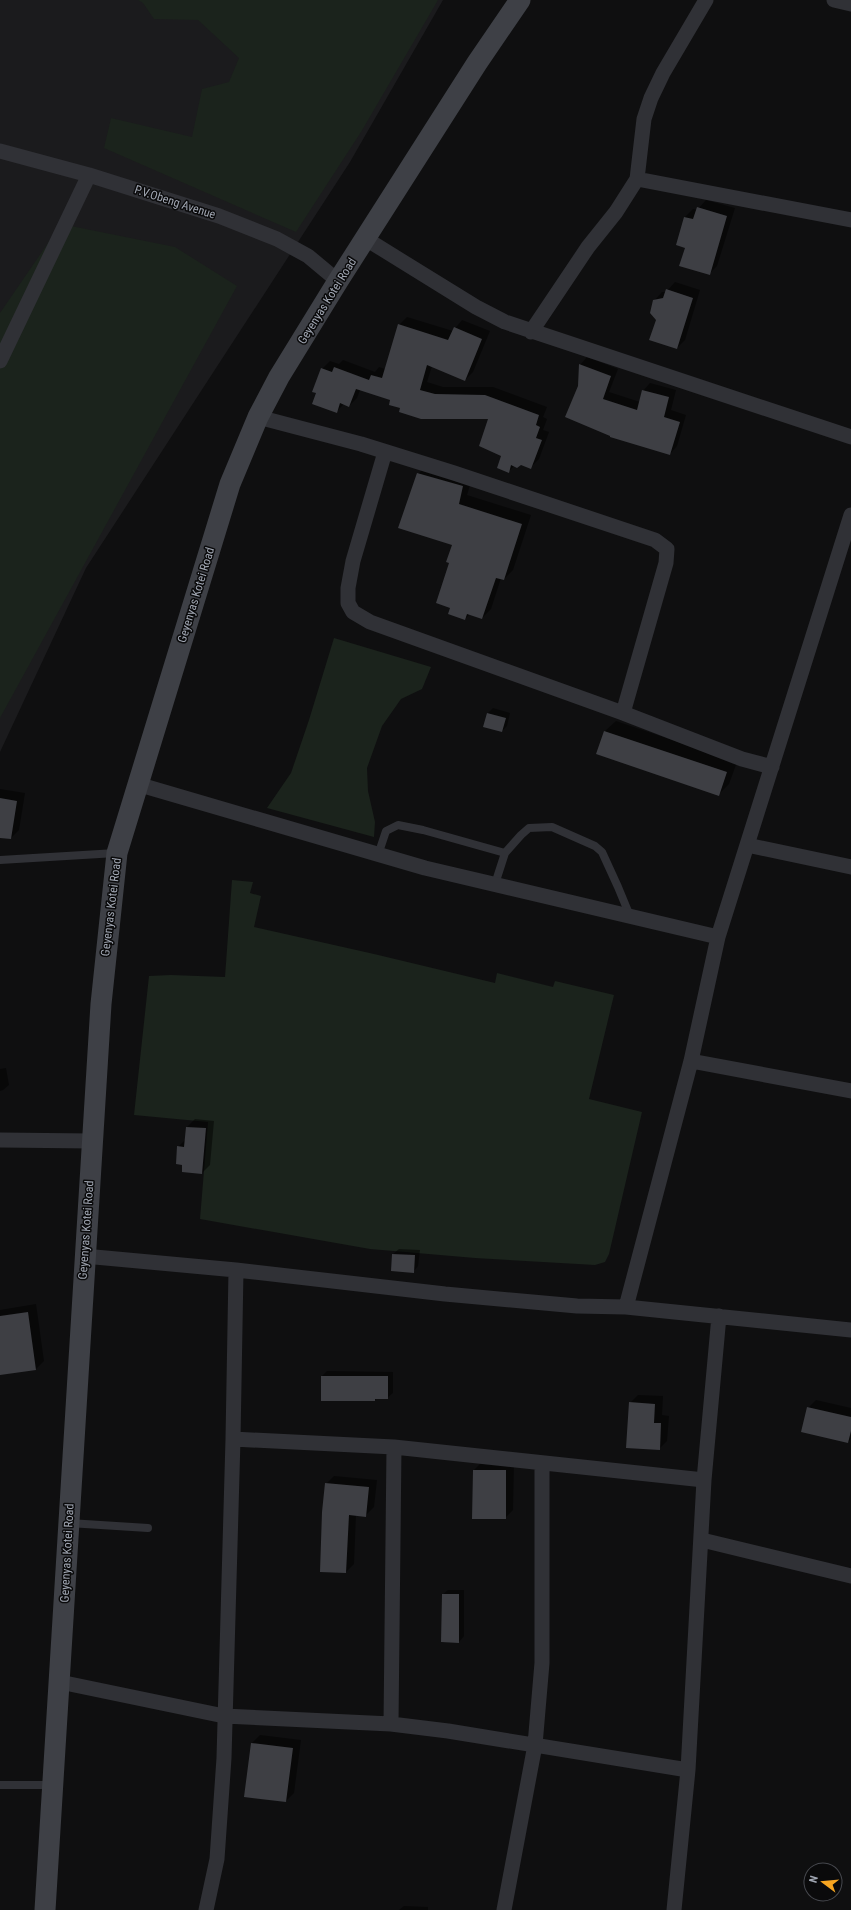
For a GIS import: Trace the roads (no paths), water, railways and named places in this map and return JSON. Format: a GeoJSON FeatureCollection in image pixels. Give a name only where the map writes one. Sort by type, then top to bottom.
{"type":"FeatureCollection","features":[{"type":"Feature","properties":{"kind":"street","name":"Geyenyas Kotei Road"},"geometry":{"type":"LineString","coordinates":[[45,1910],[60,1682],[84,1256],[101,1004],[117,853],[230,484],[258,417],[279,377],[338,281],[473,69],[520,0]]}},
{"type":"Feature","properties":{"kind":"street"},"geometry":{"type":"LineString","coordinates":[[531,332],[588,247],[616,212],[637,179],[644,119],[650,98],[706,0]]}},
{"type":"Feature","properties":{"kind":"street"},"geometry":{"type":"LineString","coordinates":[[834,0],[851,4]]}},
{"type":"Feature","properties":{"kind":"street","name":"P.V.Obeng Avenue"},"geometry":{"type":"LineString","coordinates":[[0,151],[89,175],[220,216],[277,239],[308,256],[338,281]]}},
{"type":"Feature","properties":{"kind":"street"},"geometry":{"type":"LineString","coordinates":[[0,361],[89,175]]}},
{"type":"Feature","properties":{"kind":"street"},"geometry":{"type":"LineString","coordinates":[[637,179],[851,220]]}},
{"type":"Feature","properties":{"kind":"street"},"geometry":{"type":"LineString","coordinates":[[366,239],[505,322],[531,332],[851,437]]}},
{"type":"Feature","properties":{"kind":"street"},"geometry":{"type":"LineString","coordinates":[[258,417],[385,452],[655,540],[667,549],[666,563],[623,713]]}},
{"type":"Feature","properties":{"kind":"street"},"geometry":{"type":"LineString","coordinates":[[385,452],[350,575],[348,603],[353,612],[370,622],[623,713],[742,759],[772,767]]}},
{"type":"Feature","properties":{"kind":"street"},"geometry":{"type":"LineString","coordinates":[[626,1307],[691,1061],[718,937],[851,515]]}},
{"type":"Feature","properties":{"kind":"street"},"geometry":{"type":"LineString","coordinates":[[137,784],[425,868],[718,937]]}},
{"type":"Feature","properties":{"kind":"street"},"geometry":{"type":"LineString","coordinates":[[746,845],[851,867]]}},
{"type":"Feature","properties":{"kind":"street"},"geometry":{"type":"LineString","coordinates":[[691,1061],[851,1091]]}},
{"type":"Feature","properties":{"kind":"street"},"geometry":{"type":"LineString","coordinates":[[0,1140],[92,1141]]}},
{"type":"Feature","properties":{"kind":"street"},"geometry":{"type":"LineString","coordinates":[[84,1256],[236,1270],[453,1295],[577,1306],[626,1307],[851,1330]]}},
{"type":"Feature","properties":{"kind":"street"},"geometry":{"type":"LineString","coordinates":[[206,1910],[217,1859],[224,1758],[236,1270]]}},
{"type":"Feature","properties":{"kind":"street"},"geometry":{"type":"LineString","coordinates":[[674,1910],[688,1770],[702,1540],[704,1480],[719,1316]]}},
{"type":"Feature","properties":{"kind":"street"},"geometry":{"type":"LineString","coordinates":[[233,1439],[394,1447],[704,1480]]}},
{"type":"Feature","properties":{"kind":"street"},"geometry":{"type":"LineString","coordinates":[[391,1724],[394,1447]]}},
{"type":"Feature","properties":{"kind":"street"},"geometry":{"type":"LineString","coordinates":[[504,1910],[535,1745],[542,1663],[542,1463]]}},
{"type":"Feature","properties":{"kind":"street"},"geometry":{"type":"LineString","coordinates":[[702,1540],[851,1576]]}},
{"type":"Feature","properties":{"kind":"street"},"geometry":{"type":"LineString","coordinates":[[60,1682],[224,1716],[391,1724],[448,1731],[688,1770]]}},
{"type":"Feature","properties":{"kind":"lane"},"geometry":{"type":"LineString","coordinates":[[378,855],[386,831],[398,826],[423,830],[505,852]]}},
{"type":"Feature","properties":{"kind":"lane"},"geometry":{"type":"LineString","coordinates":[[494,884],[505,852],[529,828],[540,826],[552,827],[595,846],[602,852],[630,916]]}},
{"type":"Feature","properties":{"kind":"lane"},"geometry":{"type":"LineString","coordinates":[[0,860],[117,853]]}},
{"type":"Feature","properties":{"kind":"lane"},"geometry":{"type":"LineString","coordinates":[[69,1523],[148,1528]]}},
{"type":"Feature","properties":{"kind":"lane"},"geometry":{"type":"LineString","coordinates":[[0,1785],[53,1785]]}}]}
